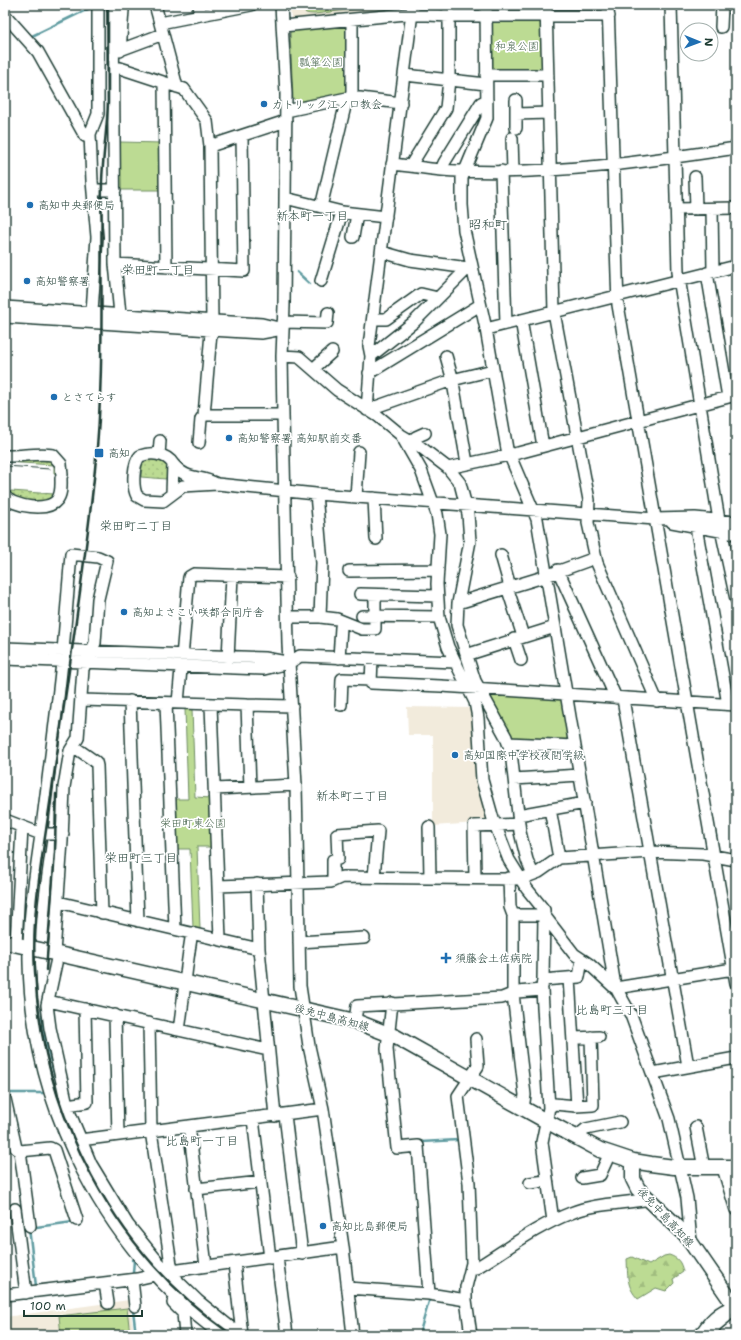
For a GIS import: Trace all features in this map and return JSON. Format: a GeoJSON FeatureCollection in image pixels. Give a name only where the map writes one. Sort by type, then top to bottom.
{"type":"FeatureCollection","features":[{"type":"Feature","properties":{"kind":"main road","name":"後免中島高知線"},"geometry":{"type":"LineString","coordinates":[[17,945],[354,1021],[389,1034],[523,1109],[548,1115],[576,1137],[610,1153],[633,1161],[680,1168],[729,1167]]}},
{"type":"Feature","properties":{"kind":"main road","name":"後免中島高知線"},"geometry":{"type":"LineString","coordinates":[[633,1161],[634,1180],[638,1189],[691,1242],[735,1307]]}},
{"type":"Feature","properties":{"kind":"street"},"geometry":{"type":"LineString","coordinates":[[92,312],[97,248],[90,138],[91,131],[98,114],[98,5]]}},
{"type":"Feature","properties":{"kind":"street"},"geometry":{"type":"LineString","coordinates":[[155,5],[178,87]]}},
{"type":"Feature","properties":{"kind":"street"},"geometry":{"type":"LineString","coordinates":[[160,23],[200,10],[251,5]]}},
{"type":"Feature","properties":{"kind":"street"},"geometry":{"type":"LineString","coordinates":[[282,5],[286,116],[282,356],[283,414],[289,663],[296,786],[300,986],[323,1109],[343,1247],[353,1335]]}},
{"type":"Feature","properties":{"kind":"street"},"geometry":{"type":"LineString","coordinates":[[671,5],[679,279],[721,532],[736,599]]}},
{"type":"Feature","properties":{"kind":"street"},"geometry":{"type":"LineString","coordinates":[[720,27],[722,5]]}},
{"type":"Feature","properties":{"kind":"street"},"geometry":{"type":"LineString","coordinates":[[117,68],[123,10],[113,6],[117,68],[115,264],[120,314]]}},
{"type":"Feature","properties":{"kind":"street"},"geometry":{"type":"LineString","coordinates":[[283,26],[412,10],[609,10],[617,296],[639,421],[659,519],[688,702],[736,983]]}},
{"type":"Feature","properties":{"kind":"street"},"geometry":{"type":"LineString","coordinates":[[367,410],[371,356],[369,346],[405,75],[412,10]]}},
{"type":"Feature","properties":{"kind":"street"},"geometry":{"type":"LineString","coordinates":[[486,10],[487,118],[462,178],[464,230],[470,267],[486,330],[509,455],[537,519],[616,988],[631,1016],[669,1119],[690,1215],[691,1242]]}},
{"type":"Feature","properties":{"kind":"street"},"geometry":{"type":"LineString","coordinates":[[546,10],[554,312],[589,500],[588,524],[595,558],[657,700]]}},
{"type":"Feature","properties":{"kind":"street"},"geometry":{"type":"LineString","coordinates":[[411,166],[446,108],[449,80],[449,11]]}},
{"type":"Feature","properties":{"kind":"street"},"geometry":{"type":"LineString","coordinates":[[5,15],[38,52],[85,136],[90,138]]}},
{"type":"Feature","properties":{"kind":"street"},"geometry":{"type":"LineString","coordinates":[[321,207],[349,98],[352,26]]}},
{"type":"Feature","properties":{"kind":"street"},"geometry":{"type":"LineString","coordinates":[[120,50],[163,34]]}},
{"type":"Feature","properties":{"kind":"street"},"geometry":{"type":"LineString","coordinates":[[117,68],[178,87],[187,93],[207,121],[210,146],[212,269],[211,326],[204,415],[201,419],[198,443]]}},
{"type":"Feature","properties":{"kind":"street"},"geometry":{"type":"LineString","coordinates":[[405,75],[449,80],[548,75]]}},
{"type":"Feature","properties":{"kind":"street"},"geometry":{"type":"LineString","coordinates":[[164,83],[166,267]]}},
{"type":"Feature","properties":{"kind":"street"},"geometry":{"type":"LineString","coordinates":[[210,146],[242,136],[286,116],[349,98],[401,103]]}},
{"type":"Feature","properties":{"kind":"street"},"geometry":{"type":"LineString","coordinates":[[441,170],[481,103],[487,100]]}},
{"type":"Feature","properties":{"kind":"street"},"geometry":{"type":"LineString","coordinates":[[513,171],[516,100]]}},
{"type":"Feature","properties":{"kind":"street"},"geometry":{"type":"LineString","coordinates":[[516,114],[549,113]]}},
{"type":"Feature","properties":{"kind":"street"},"geometry":{"type":"LineString","coordinates":[[115,264],[244,271],[242,136]]}},
{"type":"Feature","properties":{"kind":"street"},"geometry":{"type":"LineString","coordinates":[[392,164],[464,172],[551,170],[675,157],[736,148]]}},
{"type":"Feature","properties":{"kind":"street"},"geometry":{"type":"LineString","coordinates":[[501,171],[506,324]]}},
{"type":"Feature","properties":{"kind":"street"},"geometry":{"type":"LineString","coordinates":[[695,177],[696,209]]}},
{"type":"Feature","properties":{"kind":"street"},"geometry":{"type":"LineString","coordinates":[[93,190],[115,190]]}},
{"type":"Feature","properties":{"kind":"street"},"geometry":{"type":"LineString","coordinates":[[284,198],[342,212],[386,217]]}},
{"type":"Feature","properties":{"kind":"street"},"geometry":{"type":"LineString","coordinates":[[676,209],[736,208]]}},
{"type":"Feature","properties":{"kind":"street"},"geometry":{"type":"LineString","coordinates":[[448,468],[509,455],[732,396],[710,272],[712,209]]}},
{"type":"Feature","properties":{"kind":"street"},"geometry":{"type":"LineString","coordinates":[[321,281],[342,212]]}},
{"type":"Feature","properties":{"kind":"street"},"geometry":{"type":"LineString","coordinates":[[353,237],[358,214]]}},
{"type":"Feature","properties":{"kind":"street"},"geometry":{"type":"LineString","coordinates":[[382,252],[410,260],[470,267]]}},
{"type":"Feature","properties":{"kind":"street"},"geometry":{"type":"LineString","coordinates":[[486,330],[679,279],[736,266]]}},
{"type":"Feature","properties":{"kind":"street"},"geometry":{"type":"LineString","coordinates":[[371,356],[414,322],[470,267]]}},
{"type":"Feature","properties":{"kind":"street"},"geometry":{"type":"LineString","coordinates":[[373,319],[386,319],[421,294],[438,298]]}},
{"type":"Feature","properties":{"kind":"street"},"geometry":{"type":"LineString","coordinates":[[369,373],[480,305]]}},
{"type":"Feature","properties":{"kind":"street"},"geometry":{"type":"LineString","coordinates":[[5,307],[120,314],[211,326]]}},
{"type":"Feature","properties":{"kind":"street"},"geometry":{"type":"LineString","coordinates":[[5,318],[211,326],[262,324],[283,325],[327,322],[328,313]]}},
{"type":"Feature","properties":{"kind":"street"},"geometry":{"type":"LineString","coordinates":[[521,320],[543,446]]}},
{"type":"Feature","properties":{"kind":"street"},"geometry":{"type":"LineString","coordinates":[[313,369],[332,352]]}},
{"type":"Feature","properties":{"kind":"street"},"geometry":{"type":"LineString","coordinates":[[282,356],[299,357],[337,390],[401,435],[412,441],[448,468],[460,483],[467,504],[470,529],[469,548],[458,603],[456,622],[466,655],[478,718],[482,780],[509,860],[544,910],[542,985],[548,1115],[542,1142],[546,1180],[553,1221]]}},
{"type":"Feature","properties":{"kind":"street"},"geometry":{"type":"LineString","coordinates":[[446,356],[452,380],[467,463]]}},
{"type":"Feature","properties":{"kind":"street"},"geometry":{"type":"LineString","coordinates":[[367,410],[452,380],[493,370]]}},
{"type":"Feature","properties":{"kind":"street"},"geometry":{"type":"LineString","coordinates":[[204,415],[283,414]]}},
{"type":"Feature","properties":{"kind":"street"},"geometry":{"type":"LineString","coordinates":[[412,441],[416,437],[425,433]]}},
{"type":"Feature","properties":{"kind":"street"},"geometry":{"type":"LineString","coordinates":[[401,435],[421,470],[434,502],[437,514],[440,534],[437,596],[439,617],[445,640],[455,662],[508,743],[511,752],[519,819],[527,860],[533,874]]}},
{"type":"Feature","properties":{"kind":"street"},"geometry":{"type":"LineString","coordinates":[[159,455],[160,441]]}},
{"type":"Feature","properties":{"kind":"street"},"geometry":{"type":"LineString","coordinates":[[356,497],[359,452]]}},
{"type":"Feature","properties":{"kind":"street"},"geometry":{"type":"LineString","coordinates":[[5,456],[22,457],[38,454],[53,455],[61,464],[59,497],[55,502],[46,506],[20,505],[13,503],[5,496]]}},
{"type":"Feature","properties":{"kind":"street"},"geometry":{"type":"LineString","coordinates":[[217,484],[208,480],[185,475],[168,457],[159,455],[144,454],[138,458],[135,466],[135,494],[141,499],[163,501],[183,486],[217,484],[316,494],[659,519],[736,534]]}},
{"type":"Feature","properties":{"kind":"street"},"geometry":{"type":"LineString","coordinates":[[172,494],[173,464]]}},
{"type":"Feature","properties":{"kind":"street"},"geometry":{"type":"LineString","coordinates":[[316,494],[322,562],[320,617]]}},
{"type":"Feature","properties":{"kind":"street"},"geometry":{"type":"LineString","coordinates":[[374,498],[376,539]]}},
{"type":"Feature","properties":{"kind":"street"},"geometry":{"type":"LineString","coordinates":[[659,519],[674,517],[736,522]]}},
{"type":"Feature","properties":{"kind":"street"},"geometry":{"type":"LineString","coordinates":[[340,705],[342,679],[371,680],[372,683],[732,705],[696,527]]}},
{"type":"Feature","properties":{"kind":"street"},"geometry":{"type":"LineString","coordinates":[[17,945],[31,903],[41,834],[63,656],[71,554],[98,557],[107,561],[98,599],[95,644],[83,669],[82,700],[78,738],[70,751],[64,787],[63,834],[56,954],[48,1001],[50,1028],[75,1143],[88,1182],[106,1212],[152,1276],[221,1335]]}},
{"type":"Feature","properties":{"kind":"street"},"geometry":{"type":"LineString","coordinates":[[501,555],[509,583],[508,590],[518,637],[520,660]]}},
{"type":"Feature","properties":{"kind":"street"},"geometry":{"type":"LineString","coordinates":[[458,603],[595,558]]}},
{"type":"Feature","properties":{"kind":"street"},"geometry":{"type":"LineString","coordinates":[[349,571],[438,570]]}},
{"type":"Feature","properties":{"kind":"street"},"geometry":{"type":"LineString","coordinates":[[558,570],[619,698],[650,852],[688,1066]]}},
{"type":"Feature","properties":{"kind":"street"},"geometry":{"type":"LineString","coordinates":[[178,703],[180,661],[189,577],[194,574],[288,577]]}},
{"type":"Feature","properties":{"kind":"street"},"geometry":{"type":"LineString","coordinates":[[228,658],[232,576]]}},
{"type":"Feature","properties":{"kind":"street"},"geometry":{"type":"LineString","coordinates":[[360,594],[437,596]]}},
{"type":"Feature","properties":{"kind":"street"},"geometry":{"type":"LineString","coordinates":[[288,617],[320,617],[344,622],[362,629],[375,629],[375,594]]}},
{"type":"Feature","properties":{"kind":"street"},"geometry":{"type":"LineString","coordinates":[[362,616],[439,617]]}},
{"type":"Feature","properties":{"kind":"street"},"geometry":{"type":"LineString","coordinates":[[339,658],[341,627],[344,622]]}},
{"type":"Feature","properties":{"kind":"street"},"geometry":{"type":"LineString","coordinates":[[466,655],[518,637],[555,627]]}},
{"type":"Feature","properties":{"kind":"street"},"geometry":{"type":"LineString","coordinates":[[5,648],[63,656],[85,663],[180,661],[228,658],[265,658],[289,663]]}},
{"type":"Feature","properties":{"kind":"street"},"geometry":{"type":"LineString","coordinates":[[5,659],[63,656],[90,652],[264,670],[289,663],[300,656],[455,662]]}},
{"type":"Feature","properties":{"kind":"street"},"geometry":{"type":"LineString","coordinates":[[371,680],[372,659]]}},
{"type":"Feature","properties":{"kind":"street"},"geometry":{"type":"LineString","coordinates":[[82,700],[211,705],[292,706]]}},
{"type":"Feature","properties":{"kind":"street"},"geometry":{"type":"LineString","coordinates":[[130,701],[138,921]]}},
{"type":"Feature","properties":{"kind":"street"},"geometry":{"type":"LineString","coordinates":[[166,703],[175,929]]}},
{"type":"Feature","properties":{"kind":"street"},"geometry":{"type":"LineString","coordinates":[[211,705],[220,939]]}},
{"type":"Feature","properties":{"kind":"street"},"geometry":{"type":"LineString","coordinates":[[247,705],[250,787]]}},
{"type":"Feature","properties":{"kind":"street"},"geometry":{"type":"LineString","coordinates":[[508,743],[575,746]]}},
{"type":"Feature","properties":{"kind":"street"},"geometry":{"type":"LineString","coordinates":[[73,746],[96,762],[97,766],[102,913]]}},
{"type":"Feature","properties":{"kind":"street"},"geometry":{"type":"LineString","coordinates":[[514,779],[580,775]]}},
{"type":"Feature","properties":{"kind":"street"},"geometry":{"type":"LineString","coordinates":[[215,789],[296,786]]}},
{"type":"Feature","properties":{"kind":"street"},"geometry":{"type":"LineString","coordinates":[[475,878],[474,826],[496,824],[519,819],[550,809],[585,803]]}},
{"type":"Feature","properties":{"kind":"street"},"geometry":{"type":"LineString","coordinates":[[550,809],[559,858]]}},
{"type":"Feature","properties":{"kind":"street"},"geometry":{"type":"LineString","coordinates":[[5,820],[22,828],[41,834],[63,834]]}},
{"type":"Feature","properties":{"kind":"street"},"geometry":{"type":"LineString","coordinates":[[429,827],[430,878]]}},
{"type":"Feature","properties":{"kind":"street"},"geometry":{"type":"LineString","coordinates":[[22,828],[17,945],[30,991],[36,1035],[55,1106],[75,1143],[128,1225],[198,1301],[241,1335]]}},
{"type":"Feature","properties":{"kind":"street"},"geometry":{"type":"LineString","coordinates":[[336,879],[333,877],[333,860],[338,860],[337,834],[378,831],[374,877]]}},
{"type":"Feature","properties":{"kind":"street"},"geometry":{"type":"LineString","coordinates":[[218,886],[331,882],[342,877],[521,879],[539,872],[559,858],[650,852],[714,856],[736,860]]}},
{"type":"Feature","properties":{"kind":"street"},"geometry":{"type":"LineString","coordinates":[[509,878],[510,908],[513,915],[513,994],[525,1095],[523,1109]]}},
{"type":"Feature","properties":{"kind":"street"},"geometry":{"type":"LineString","coordinates":[[257,884],[259,949],[268,1050],[302,1254]]}},
{"type":"Feature","properties":{"kind":"street"},"geometry":{"type":"LineString","coordinates":[[58,902],[259,949]]}},
{"type":"Feature","properties":{"kind":"street"},"geometry":{"type":"LineString","coordinates":[[513,915],[544,915]]}},
{"type":"Feature","properties":{"kind":"street"},"geometry":{"type":"LineString","coordinates":[[544,915],[574,954],[589,964],[616,988]]}},
{"type":"Feature","properties":{"kind":"street"},"geometry":{"type":"LineString","coordinates":[[179,1030],[192,933]]}},
{"type":"Feature","properties":{"kind":"street"},"geometry":{"type":"LineString","coordinates":[[299,942],[364,938]]}},
{"type":"Feature","properties":{"kind":"street"},"geometry":{"type":"LineString","coordinates":[[354,1021],[357,1006],[495,998],[569,978],[579,977],[582,960]]}},
{"type":"Feature","properties":{"kind":"street"},"geometry":{"type":"LineString","coordinates":[[616,988],[734,969]]}},
{"type":"Feature","properties":{"kind":"street"},"geometry":{"type":"LineString","coordinates":[[569,978],[577,1106]]}},
{"type":"Feature","properties":{"kind":"street"},"geometry":{"type":"LineString","coordinates":[[48,1001],[268,1050]]}},
{"type":"Feature","properties":{"kind":"street"},"geometry":{"type":"LineString","coordinates":[[392,1003],[387,1049],[397,1148],[418,1146],[429,1294]]}},
{"type":"Feature","properties":{"kind":"street"},"geometry":{"type":"LineString","coordinates":[[67,1105],[87,1102],[85,1009]]}},
{"type":"Feature","properties":{"kind":"street"},"geometry":{"type":"LineString","coordinates":[[115,1015],[118,1135]]}},
{"type":"Feature","properties":{"kind":"street"},"geometry":{"type":"LineString","coordinates":[[149,1023],[151,1131],[170,1271]]}},
{"type":"Feature","properties":{"kind":"street"},"geometry":{"type":"LineString","coordinates":[[548,1115],[554,1104],[577,1106],[593,1105],[595,1037],[573,1038]]}},
{"type":"Feature","properties":{"kind":"street"},"geometry":{"type":"LineString","coordinates":[[471,1335],[466,1300],[466,1287],[472,1268],[469,1183],[458,1096],[478,1066],[476,1039]]}},
{"type":"Feature","properties":{"kind":"street"},"geometry":{"type":"LineString","coordinates":[[653,1073],[736,1058]]}},
{"type":"Feature","properties":{"kind":"street"},"geometry":{"type":"LineString","coordinates":[[5,1099],[7,1115],[16,1148],[20,1151],[30,1226]]}},
{"type":"Feature","properties":{"kind":"street"},"geometry":{"type":"LineString","coordinates":[[75,1143],[118,1135],[323,1109]]}},
{"type":"Feature","properties":{"kind":"street"},"geometry":{"type":"LineString","coordinates":[[253,1119],[261,1182],[287,1335]]}},
{"type":"Feature","properties":{"kind":"street"},"geometry":{"type":"LineString","coordinates":[[576,1137],[586,1129],[620,1122]]}},
{"type":"Feature","properties":{"kind":"street"},"geometry":{"type":"LineString","coordinates":[[189,1126],[206,1266]]}},
{"type":"Feature","properties":{"kind":"street"},"geometry":{"type":"LineString","coordinates":[[696,1127],[704,1168]]}},
{"type":"Feature","properties":{"kind":"street"},"geometry":{"type":"LineString","coordinates":[[20,1151],[53,1149],[77,1220]]}},
{"type":"Feature","properties":{"kind":"street"},"geometry":{"type":"LineString","coordinates":[[582,1178],[600,1174],[610,1153]]}},
{"type":"Feature","properties":{"kind":"street"},"geometry":{"type":"LineString","coordinates":[[729,1167],[736,1210]]}},
{"type":"Feature","properties":{"kind":"street"},"geometry":{"type":"LineString","coordinates":[[530,1183],[546,1180]]}},
{"type":"Feature","properties":{"kind":"street"},"geometry":{"type":"LineString","coordinates":[[196,1189],[261,1182]]}},
{"type":"Feature","properties":{"kind":"street"},"geometry":{"type":"LineString","coordinates":[[472,1268],[476,1268],[553,1221],[572,1213],[599,1205],[649,1199]]}},
{"type":"Feature","properties":{"kind":"street"},"geometry":{"type":"LineString","coordinates":[[15,1209],[26,1293]]}},
{"type":"Feature","properties":{"kind":"street"},"geometry":{"type":"LineString","coordinates":[[5,1295],[132,1280],[170,1271],[274,1258],[343,1247]]}},
{"type":"Feature","properties":{"kind":"street"},"geometry":{"type":"LineString","coordinates":[[234,1263],[241,1335]]}},
{"type":"Feature","properties":{"kind":"street"},"geometry":{"type":"LineString","coordinates":[[152,1276],[150,1281],[183,1313],[211,1335]]}},
{"type":"Feature","properties":{"kind":"street"},"geometry":{"type":"LineString","coordinates":[[132,1280],[134,1306]]}},
{"type":"Feature","properties":{"kind":"street"},"geometry":{"type":"LineString","coordinates":[[105,1283],[108,1303]]}},
{"type":"Feature","properties":{"kind":"street"},"geometry":{"type":"LineString","coordinates":[[348,1288],[429,1294],[466,1300]]}},
{"type":"Feature","properties":{"kind":"street"},"geometry":{"type":"LineString","coordinates":[[700,1335],[710,1320],[724,1309],[735,1307]]}},
{"type":"Feature","properties":{"kind":"street"},"geometry":{"type":"LineString","coordinates":[[710,1335],[716,1325],[735,1307]]}},
{"type":"Feature","properties":{"kind":"street"},"geometry":{"type":"LineString","coordinates":[[183,1313],[186,1335]]}},
{"type":"Feature","properties":{"kind":"shaded area"},"geometry":{"type":"Polygon","coordinates":[[[290,5],[394,5],[395,12],[291,22],[290,5]]]}},
{"type":"Feature","properties":{"kind":"shaded area","name":"高知国際中学校夜間学級"},"geometry":{"type":"Polygon","coordinates":[[[407,707],[474,708],[491,822],[433,826],[433,735],[408,735],[407,707]]]}},
{"type":"Feature","properties":{"kind":"shaded area"},"geometry":{"type":"Polygon","coordinates":[[[129,1300],[134,1335],[5,1335],[5,1317],[129,1300]]]}},
{"type":"Feature","properties":{"kind":"green space"},"geometry":{"type":"Polygon","coordinates":[[[299,5],[385,5],[309,14],[302,10],[299,5]]]}},
{"type":"Feature","properties":{"kind":"green space","name":"和泉公園"},"geometry":{"type":"Polygon","coordinates":[[[540,20],[543,24],[544,71],[490,71],[489,24],[493,21],[540,20]]]}},
{"type":"Feature","properties":{"kind":"green space","name":"瓢箪公園"},"geometry":{"type":"Polygon","coordinates":[[[350,25],[350,92],[299,103],[293,98],[290,31],[350,25]]]}},
{"type":"Feature","properties":{"kind":"green space"},"geometry":{"type":"Polygon","coordinates":[[[120,142],[162,143],[162,190],[120,190],[120,142]]]}},
{"type":"Feature","properties":{"kind":"green space"},"geometry":{"type":"Polygon","coordinates":[[[5,459],[48,459],[55,464],[58,474],[54,473],[54,465],[5,462],[5,459]]]}},
{"type":"Feature","properties":{"kind":"green space"},"geometry":{"type":"Polygon","coordinates":[[[149,459],[168,462],[168,477],[166,479],[141,477],[142,465],[149,459]]]}},
{"type":"Feature","properties":{"kind":"green space"},"geometry":{"type":"Polygon","coordinates":[[[11,491],[54,494],[55,496],[43,501],[32,502],[20,500],[8,495],[11,491]]]}},
{"type":"Feature","properties":{"kind":"green space"},"geometry":{"type":"Polygon","coordinates":[[[489,695],[560,699],[564,703],[571,741],[510,738],[488,698],[489,695]]]}},
{"type":"Feature","properties":{"kind":"green space","name":"栄田町東公園"},"geometry":{"type":"Polygon","coordinates":[[[185,709],[192,709],[195,797],[211,798],[212,847],[197,847],[200,929],[193,928],[190,849],[175,849],[174,799],[188,799],[185,709]]]}},
{"type":"Feature","properties":{"kind":"green space"},"geometry":{"type":"Polygon","coordinates":[[[669,1255],[679,1261],[683,1272],[673,1279],[674,1283],[666,1291],[656,1288],[638,1299],[631,1290],[627,1259],[632,1257],[649,1265],[664,1256],[669,1255]]]}},
{"type":"Feature","properties":{"kind":"green space"},"geometry":{"type":"Polygon","coordinates":[[[127,1308],[130,1335],[61,1335],[59,1316],[127,1308]]]}},
{"type":"Feature","properties":{"kind":"waterway"},"geometry":{"type":"LineString","coordinates":[[30,37],[90,8]]}},
{"type":"Feature","properties":{"kind":"waterway"},"geometry":{"type":"LineString","coordinates":[[297,272],[310,284]]}},
{"type":"Feature","properties":{"kind":"waterway"},"geometry":{"type":"LineString","coordinates":[[43,998],[42,1017],[57,1084]]}},
{"type":"Feature","properties":{"kind":"waterway"},"geometry":{"type":"LineString","coordinates":[[11,1093],[43,1093]]}},
{"type":"Feature","properties":{"kind":"waterway"},"geometry":{"type":"LineString","coordinates":[[421,1142],[458,1140]]}},
{"type":"Feature","properties":{"kind":"waterway"},"geometry":{"type":"LineString","coordinates":[[36,1286],[29,1228],[73,1222]]}},
{"type":"Feature","properties":{"kind":"waterway"},"geometry":{"type":"LineString","coordinates":[[132,1260],[134,1260],[133,1273]]}},
{"type":"Feature","properties":{"kind":"waterway"},"geometry":{"type":"LineString","coordinates":[[419,1335],[430,1298]]}},
{"type":"Feature","properties":{"kind":"waterway"},"geometry":{"type":"LineString","coordinates":[[133,1310],[136,1335]]}},
{"type":"Feature","properties":{"kind":"tram line"},"geometry":{"type":"LineString","coordinates":[[5,466],[50,469]]}},
{"type":"Feature","properties":{"kind":"railway"},"geometry":{"type":"LineString","coordinates":[[108,5],[108,103],[102,181],[101,361],[98,433],[91,509],[81,589],[39,880],[35,925],[35,971],[41,1024],[52,1077],[69,1127],[92,1176],[119,1221],[152,1263],[190,1301],[232,1335]]}},
{"type":"Feature","properties":{"kind":"railway"},"geometry":{"type":"LineString","coordinates":[[46,970],[55,852],[56,794]]}},
{"type":"Feature","properties":{"kind":"place","name":"カトリック江ノ口教会"},"geometry":{"type":"Point","coordinates":[264,104]}},
{"type":"Feature","properties":{"kind":"place","name":"高知中央郵便局"},"geometry":{"type":"Point","coordinates":[30,205]}},
{"type":"Feature","properties":{"kind":"place","name":"高知警察署"},"geometry":{"type":"Point","coordinates":[27,281]}},
{"type":"Feature","properties":{"kind":"place","name":"とさてらす"},"geometry":{"type":"Point","coordinates":[54,397]}},
{"type":"Feature","properties":{"kind":"place","name":"高知警察署 高知駅前交番"},"geometry":{"type":"Point","coordinates":[229,438]}},
{"type":"Feature","properties":{"kind":"place","name":"高知"},"geometry":{"type":"Point","coordinates":[99,453]}},
{"type":"Feature","properties":{"kind":"place","name":"高知よさこい咲都合同庁舎"},"geometry":{"type":"Point","coordinates":[124,612]}},
{"type":"Feature","properties":{"kind":"place","name":"高知国際中学校夜間学級"},"geometry":{"type":"Point","coordinates":[455,755]}},
{"type":"Feature","properties":{"kind":"place","name":"須藤会土佐病院"},"geometry":{"type":"Point","coordinates":[446,958]}},
{"type":"Feature","properties":{"kind":"place","name":"高知比島郵便局"},"geometry":{"type":"Point","coordinates":[323,1226]}},
{"type":"Feature","properties":{"kind":"district","name":"新本町一丁目"},"geometry":{"type":"Point","coordinates":[312,216]}},
{"type":"Feature","properties":{"kind":"district","name":"昭和町"},"geometry":{"type":"Point","coordinates":[488,224]}},
{"type":"Feature","properties":{"kind":"district","name":"栄田町一丁目"},"geometry":{"type":"Point","coordinates":[158,270]}},
{"type":"Feature","properties":{"kind":"district","name":"栄田町二丁目"},"geometry":{"type":"Point","coordinates":[136,526]}},
{"type":"Feature","properties":{"kind":"district","name":"新本町二丁目"},"geometry":{"type":"Point","coordinates":[352,796]}},
{"type":"Feature","properties":{"kind":"district","name":"栄田町三丁目"},"geometry":{"type":"Point","coordinates":[141,858]}},
{"type":"Feature","properties":{"kind":"district","name":"比島町三丁目"},"geometry":{"type":"Point","coordinates":[612,1010]}},
{"type":"Feature","properties":{"kind":"district","name":"比島町一丁目"},"geometry":{"type":"Point","coordinates":[202,1141]}}]}
